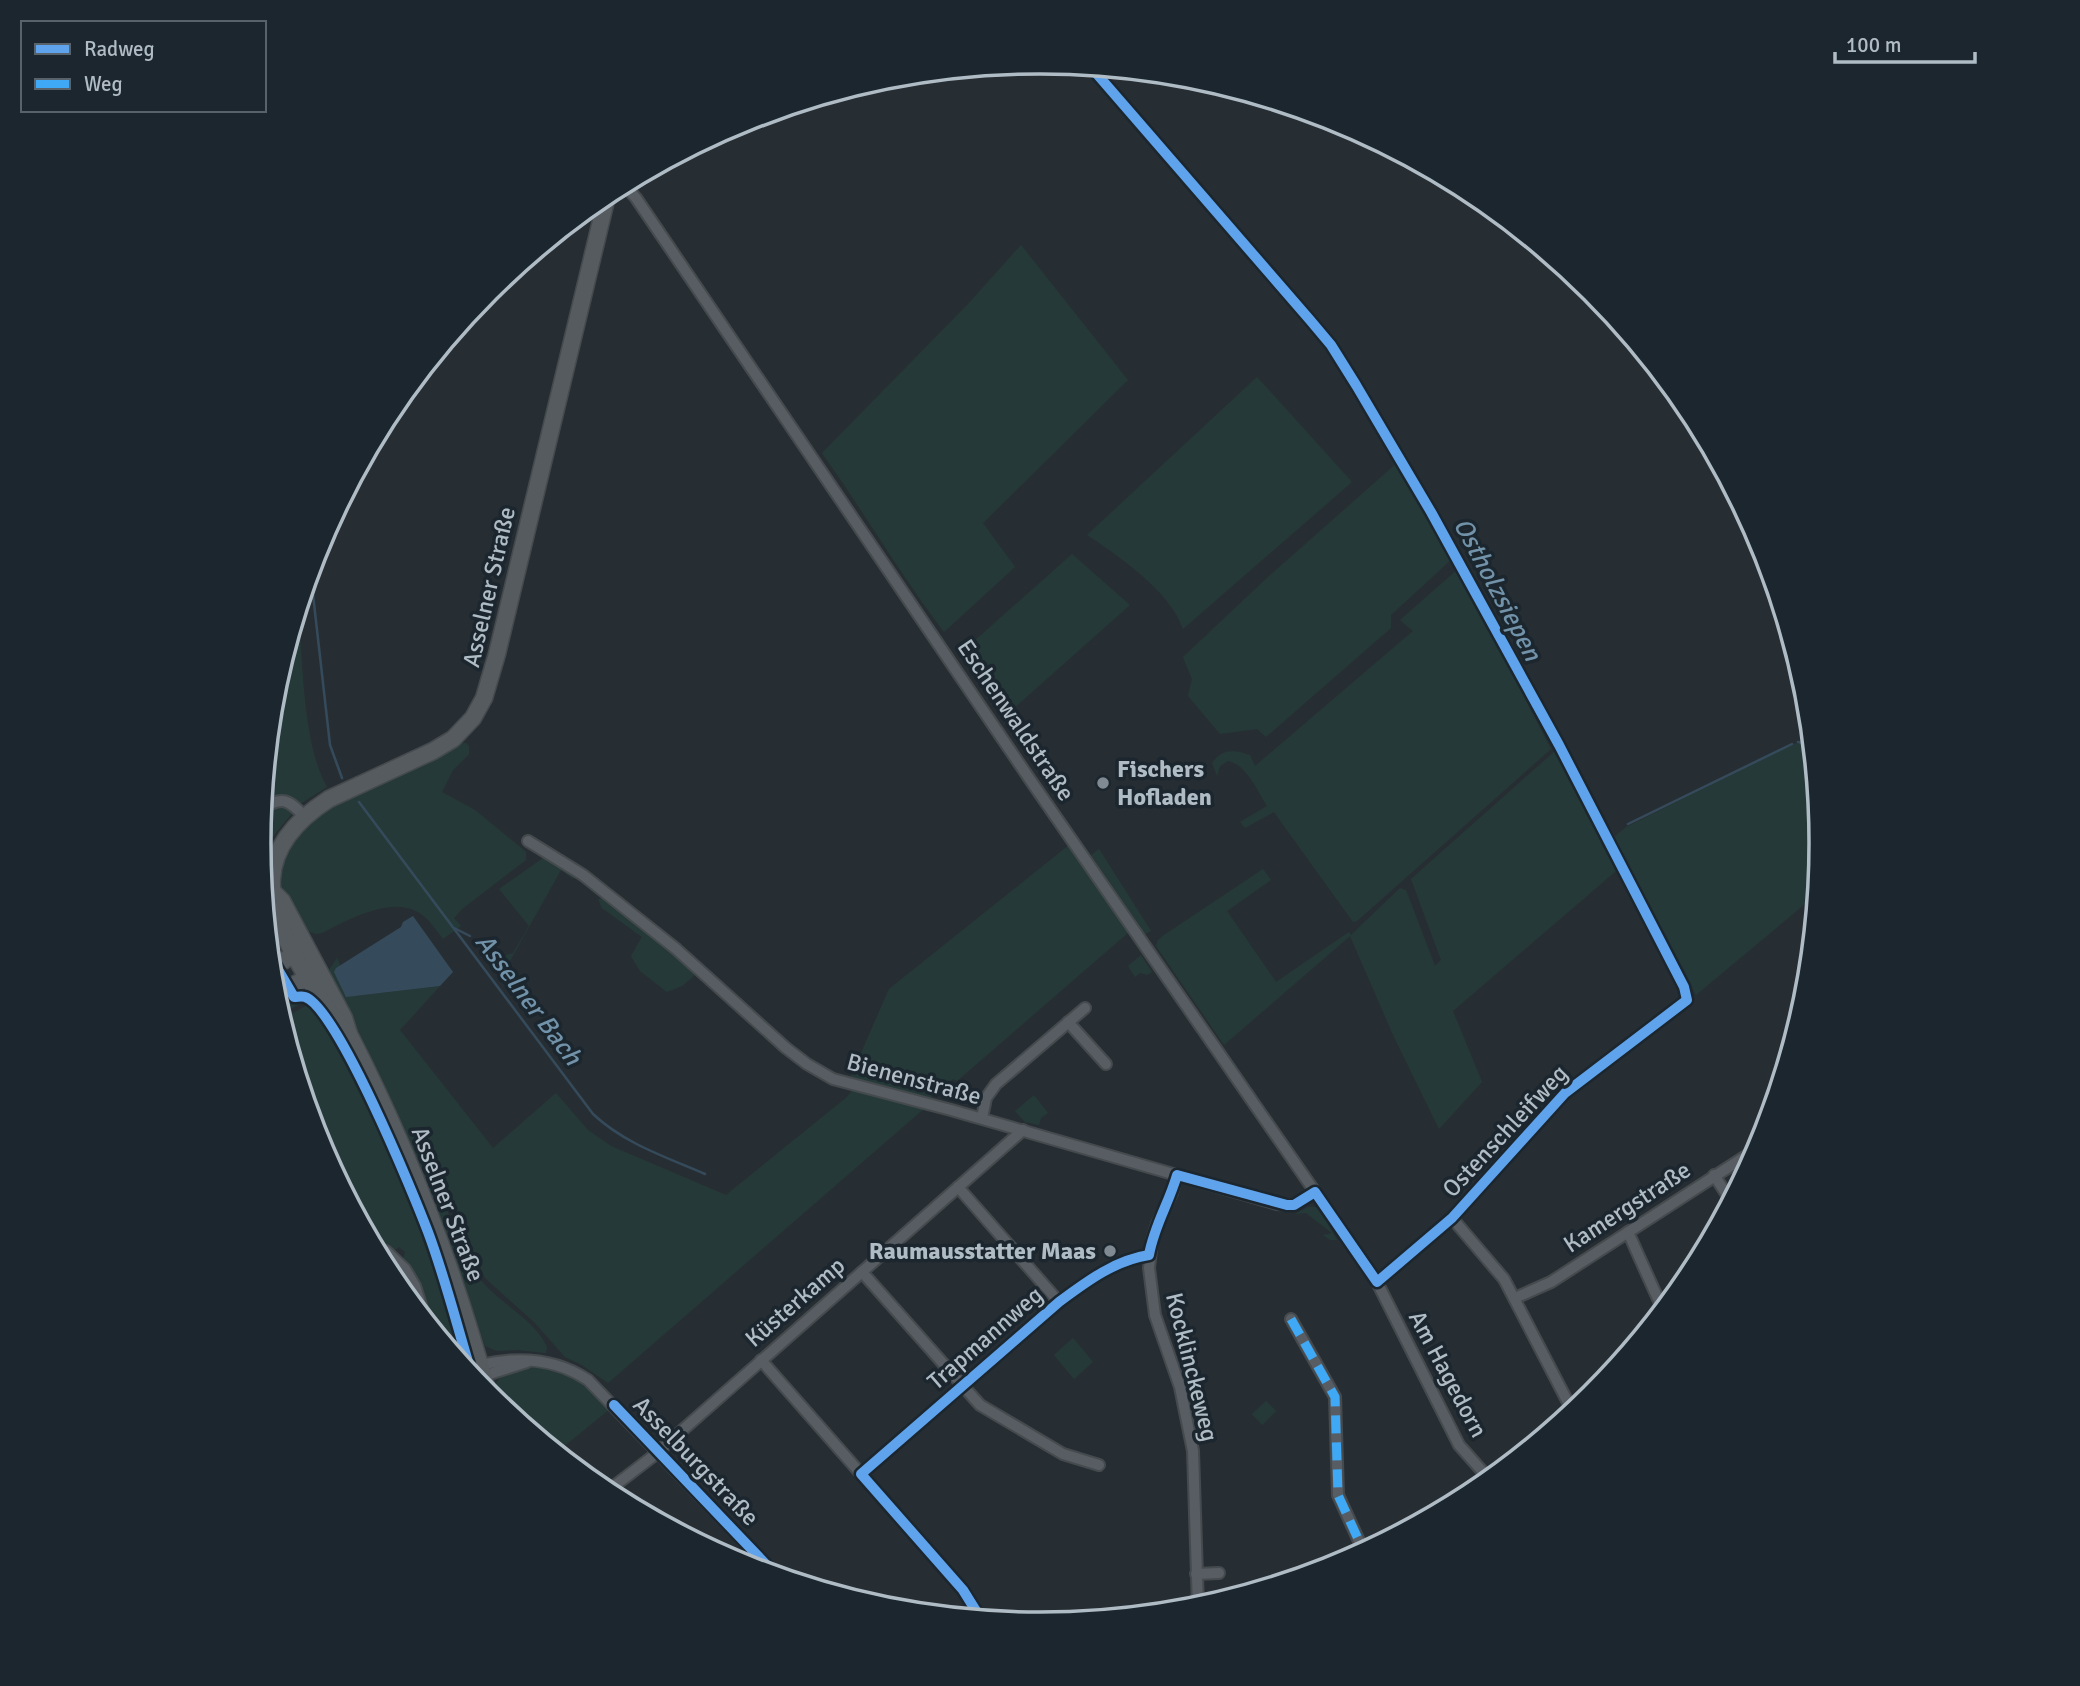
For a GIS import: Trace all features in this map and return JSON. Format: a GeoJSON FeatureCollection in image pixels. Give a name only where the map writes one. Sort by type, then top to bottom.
{"type":"FeatureCollection","features":[{"type":"Feature","properties":{"kind":"main road","name":"Asselner Straße"},"geometry":{"type":"LineString","coordinates":[[272,893],[272,875],[278,856],[288,837],[304,817],[329,799],[443,745],[464,728],[484,698],[498,653],[604,209]]}},
{"type":"Feature","properties":{"kind":"main road","name":"Asselner Straße"},"geometry":{"type":"LineString","coordinates":[[273,906],[277,919],[344,1018],[349,1034],[404,1149],[455,1281],[478,1368]]}},
{"type":"Feature","properties":{"kind":"main road"},"geometry":{"type":"LineString","coordinates":[[280,963],[300,951]]}},
{"type":"Feature","properties":{"kind":"main road"},"geometry":{"type":"LineString","coordinates":[[285,990],[314,974]]}},
{"type":"Feature","properties":{"kind":"street","name":"Eschenwaldstraße"},"geometry":{"type":"LineString","coordinates":[[628,193],[1377,1282]]}},
{"type":"Feature","properties":{"kind":"street"},"geometry":{"type":"LineString","coordinates":[[272,803],[286,801],[293,804],[304,817]]}},
{"type":"Feature","properties":{"kind":"street","name":"Ostenschleifweg"},"geometry":{"type":"LineString","coordinates":[[1377,1282],[1451,1218],[1565,1093],[1687,1000],[1684,987],[1605,833]]}},
{"type":"Feature","properties":{"kind":"street","name":"Bienenstraße"},"geometry":{"type":"LineString","coordinates":[[528,841],[583,875],[675,948],[786,1048],[824,1075],[852,1086],[982,1118],[1287,1205],[1294,1205],[1315,1192]]}},
{"type":"Feature","properties":{"kind":"street"},"geometry":{"type":"LineString","coordinates":[[982,1118],[986,1097],[996,1084],[1085,1008]]}},
{"type":"Feature","properties":{"kind":"street"},"geometry":{"type":"LineString","coordinates":[[1068,1022],[1106,1064]]}},
{"type":"Feature","properties":{"kind":"street","name":"Küsterkamp"},"geometry":{"type":"LineString","coordinates":[[615,1485],[659,1451],[1023,1130]]}},
{"type":"Feature","properties":{"kind":"street","name":"Kamergstraße"},"geometry":{"type":"LineString","coordinates":[[1515,1298],[1551,1282],[1741,1158]]}},
{"type":"Feature","properties":{"kind":"street","name":"Kocklinckeweg"},"geometry":{"type":"LineString","coordinates":[[1177,1175],[1172,1193],[1157,1224],[1149,1255],[1155,1315],[1182,1396],[1193,1451],[1197,1596]]}},
{"type":"Feature","properties":{"kind":"street"},"geometry":{"type":"LineString","coordinates":[[1714,1175],[1725,1192]]}},
{"type":"Feature","properties":{"kind":"street"},"geometry":{"type":"LineString","coordinates":[[958,1186],[1059,1302]]}},
{"type":"Feature","properties":{"kind":"street"},"geometry":{"type":"LineString","coordinates":[[1451,1218],[1504,1279],[1568,1402]]}},
{"type":"Feature","properties":{"kind":"street"},"geometry":{"type":"LineString","coordinates":[[1628,1231],[1658,1300]]}},
{"type":"Feature","properties":{"kind":"street"},"geometry":{"type":"LineString","coordinates":[[390,1255],[405,1269],[418,1295]]}},
{"type":"Feature","properties":{"kind":"street","name":"Trapmannweg"},"geometry":{"type":"LineString","coordinates":[[861,1474],[1059,1302],[1088,1281],[1117,1265],[1149,1255]]}},
{"type":"Feature","properties":{"kind":"street"},"geometry":{"type":"LineString","coordinates":[[862,1272],[981,1405],[1063,1454],[1099,1465]]}},
{"type":"Feature","properties":{"kind":"street","name":"Am Hagedorn"},"geometry":{"type":"LineString","coordinates":[[1377,1282],[1458,1443],[1483,1472]]}},
{"type":"Feature","properties":{"kind":"street"},"geometry":{"type":"LineString","coordinates":[[1291,1319],[1335,1397],[1338,1495],[1360,1542]]}},
{"type":"Feature","properties":{"kind":"street"},"geometry":{"type":"LineString","coordinates":[[761,1360],[963,1590],[975,1610]]}},
{"type":"Feature","properties":{"kind":"street","name":"Asselburgstraße"},"geometry":{"type":"LineString","coordinates":[[481,1371],[530,1361],[555,1363],[572,1369],[589,1380],[762,1560]]}},
{"type":"Feature","properties":{"kind":"street"},"geometry":{"type":"LineString","coordinates":[[1196,1574],[1219,1573]]}},
{"type":"Feature","properties":{"kind":"green space"},"geometry":{"type":"Polygon","coordinates":[[[1021,245],[1128,380],[983,523],[1015,567],[944,632],[822,453],[969,303],[1021,245]]]}},
{"type":"Feature","properties":{"kind":"green space"},"geometry":{"type":"Polygon","coordinates":[[[1257,377],[1352,482],[1183,629],[1177,615],[1156,589],[1128,564],[1087,535],[1257,377]]]}},
{"type":"Feature","properties":{"kind":"green space"},"geometry":{"type":"Polygon","coordinates":[[[1398,462],[1453,558],[1391,615],[1391,628],[1266,737],[1257,729],[1220,734],[1188,696],[1192,679],[1183,657],[1268,577],[1398,462]]]}},
{"type":"Feature","properties":{"kind":"green space"},"geometry":{"type":"Polygon","coordinates":[[[1072,554],[1130,605],[1005,716],[962,652],[1072,554]]]}},
{"type":"Feature","properties":{"kind":"green space"},"geometry":{"type":"Polygon","coordinates":[[[1458,569],[1551,749],[1353,922],[1274,812],[1245,828],[1240,822],[1267,806],[1241,767],[1228,761],[1220,766],[1217,776],[1212,763],[1220,755],[1234,751],[1250,755],[1255,766],[1413,631],[1400,620],[1458,569]]]}},
{"type":"Feature","properties":{"kind":"green space"},"geometry":{"type":"Polygon","coordinates":[[[300,634],[308,725],[319,769],[327,787],[300,804],[281,796],[272,798],[285,693],[300,634]]]}},
{"type":"Feature","properties":{"kind":"green space"},"geometry":{"type":"Polygon","coordinates":[[[461,743],[469,746],[469,754],[453,770],[442,792],[475,810],[526,852],[526,860],[462,909],[454,918],[461,926],[443,939],[421,914],[398,907],[371,911],[322,933],[307,931],[283,891],[281,879],[289,844],[319,811],[427,763],[461,743]]]}},
{"type":"Feature","properties":{"kind":"green space"},"geometry":{"type":"Polygon","coordinates":[[[1796,743],[1801,744],[1808,793],[1810,843],[1807,902],[1696,995],[1613,838],[1626,827],[1796,743]]]}},
{"type":"Feature","properties":{"kind":"green space"},"geometry":{"type":"Polygon","coordinates":[[[1555,751],[1616,871],[1453,1011],[1482,1082],[1439,1129],[1394,1037],[1350,936],[1224,1045],[1156,946],[1164,935],[1263,869],[1271,880],[1227,911],[1276,982],[1349,932],[1351,935],[1400,888],[1406,890],[1435,966],[1441,960],[1411,879],[1555,751]]]}},
{"type":"Feature","properties":{"kind":"green space"},"geometry":{"type":"Polygon","coordinates":[[[277,804],[293,812],[270,840],[271,807],[277,804]]]}},
{"type":"Feature","properties":{"kind":"green space"},"geometry":{"type":"Polygon","coordinates":[[[1069,845],[1129,932],[957,1081],[953,1079],[929,1099],[850,1078],[889,989],[1069,845]]]}},
{"type":"Feature","properties":{"kind":"green space"},"geometry":{"type":"Polygon","coordinates":[[[1099,849],[1151,931],[1145,934],[1091,855],[1099,849]]]}},
{"type":"Feature","properties":{"kind":"green space"},"geometry":{"type":"Polygon","coordinates":[[[543,858],[572,871],[573,879],[561,870],[507,966],[506,955],[513,953],[529,926],[499,889],[543,858]]]}},
{"type":"Feature","properties":{"kind":"green space"},"geometry":{"type":"Polygon","coordinates":[[[606,898],[652,933],[696,974],[682,986],[667,992],[640,971],[631,956],[642,937],[602,908],[598,899],[606,898]]]}},
{"type":"Feature","properties":{"kind":"green space"},"geometry":{"type":"Polygon","coordinates":[[[1141,955],[1152,972],[1147,975],[1140,973],[1135,977],[1128,966],[1141,955]]]}},
{"type":"Feature","properties":{"kind":"green space"},"geometry":{"type":"Polygon","coordinates":[[[337,958],[354,996],[440,986],[400,1030],[493,1148],[556,1093],[588,1130],[611,1146],[726,1195],[847,1097],[853,1089],[926,1107],[608,1383],[565,1357],[535,1323],[485,1278],[446,1190],[441,1193],[459,1242],[478,1276],[493,1293],[528,1322],[547,1347],[546,1353],[497,1351],[485,1346],[428,1191],[364,1046],[332,985],[329,970],[337,958]]]}},
{"type":"Feature","properties":{"kind":"green space"},"geometry":{"type":"Polygon","coordinates":[[[289,994],[291,998],[306,1000],[289,1010],[286,996],[289,994]]]}},
{"type":"Feature","properties":{"kind":"green space"},"geometry":{"type":"Polygon","coordinates":[[[309,1004],[324,1018],[342,1046],[423,1221],[464,1353],[424,1302],[403,1260],[405,1252],[399,1247],[393,1251],[388,1245],[386,1247],[350,1183],[311,1090],[290,1015],[309,1004]]]}},
{"type":"Feature","properties":{"kind":"green space"},"geometry":{"type":"Polygon","coordinates":[[[1034,1095],[1048,1113],[1041,1118],[1039,1125],[1025,1122],[1015,1111],[1034,1095]]]}},
{"type":"Feature","properties":{"kind":"green space"},"geometry":{"type":"Polygon","coordinates":[[[1308,1207],[1315,1207],[1321,1212],[1337,1240],[1330,1240],[1323,1235],[1332,1233],[1306,1213],[1295,1214],[1308,1207]]]}},
{"type":"Feature","properties":{"kind":"green space"},"geometry":{"type":"Polygon","coordinates":[[[1073,1338],[1093,1362],[1074,1379],[1054,1355],[1073,1338]]]}},
{"type":"Feature","properties":{"kind":"green space"},"geometry":{"type":"Polygon","coordinates":[[[538,1366],[571,1376],[611,1408],[564,1447],[496,1386],[506,1374],[538,1366]]]}},
{"type":"Feature","properties":{"kind":"green space"},"geometry":{"type":"Polygon","coordinates":[[[1266,1401],[1276,1411],[1262,1425],[1252,1414],[1266,1401]]]}},
{"type":"Feature","properties":{"kind":"water"},"geometry":{"type":"Polygon","coordinates":[[[413,916],[453,972],[440,986],[346,997],[334,972],[336,968],[401,927],[403,922],[413,916]]]}},
{"type":"Feature","properties":{"kind":"waterway","name":"Ostholzsiepen"},"geometry":{"type":"LineString","coordinates":[[1106,77],[1136,112]]}},
{"type":"Feature","properties":{"kind":"waterway","name":"Ostholzsiepen"},"geometry":{"type":"LineString","coordinates":[[1141,118],[1238,230]]}},
{"type":"Feature","properties":{"kind":"waterway","name":"Ostholzsiepen"},"geometry":{"type":"LineString","coordinates":[[1246,240],[1289,290]]}},
{"type":"Feature","properties":{"kind":"waterway","name":"Ostholzsiepen"},"geometry":{"type":"LineString","coordinates":[[1293,295],[1334,343]]}},
{"type":"Feature","properties":{"kind":"waterway","name":"Ostholzsiepen"},"geometry":{"type":"LineString","coordinates":[[1339,349],[1403,455]]}},
{"type":"Feature","properties":{"kind":"waterway","name":"Ostholzsiepen"},"geometry":{"type":"LineString","coordinates":[[1407,462],[1429,499]]}},
{"type":"Feature","properties":{"kind":"waterway","name":"Ostholzsiepen"},"geometry":{"type":"LineString","coordinates":[[1432,504],[1532,691]]}},
{"type":"Feature","properties":{"kind":"waterway"},"geometry":{"type":"LineString","coordinates":[[313,592],[330,745],[342,778]]}},
{"type":"Feature","properties":{"kind":"waterway","name":"Ostholzsiepen"},"geometry":{"type":"LineString","coordinates":[[1530,701],[1553,746]]}},
{"type":"Feature","properties":{"kind":"waterway","name":"Ostholzsiepen"},"geometry":{"type":"LineString","coordinates":[[1798,742],[1803,745]]}},
{"type":"Feature","properties":{"kind":"waterway","name":"Ostholzsiepen"},"geometry":{"type":"LineString","coordinates":[[1628,824],[1792,744]]}},
{"type":"Feature","properties":{"kind":"waterway","name":"Ostholzsiepen"},"geometry":{"type":"LineString","coordinates":[[1556,751],[1565,768]]}},
{"type":"Feature","properties":{"kind":"waterway","name":"Ostholzsiepen"},"geometry":{"type":"LineString","coordinates":[[1569,776],[1597,827]]}},
{"type":"Feature","properties":{"kind":"waterway","name":"Asselner Bach"},"geometry":{"type":"LineString","coordinates":[[359,802],[593,1114],[632,1142],[705,1174]]}},
{"type":"Feature","properties":{"kind":"waterway"},"geometry":{"type":"LineString","coordinates":[[454,928],[470,936]]}},
{"type":"Feature","properties":{"kind":"marked path"},"geometry":{"type":"LineString","coordinates":[[1291,1319],[1335,1397],[1338,1495],[1360,1542]]}},
{"type":"Feature","properties":{"kind":"cycle path"},"geometry":{"type":"LineString","coordinates":[[975,1610],[963,1590],[861,1474],[1059,1302],[1113,1267],[1149,1255],[1154,1234],[1177,1175],[1287,1205],[1294,1205],[1315,1192],[1377,1282],[1452,1218],[1565,1093],[1687,1000],[1684,987],[1559,745],[1431,512],[1331,345],[1099,76]]}},
{"type":"Feature","properties":{"kind":"cycle path"},"geometry":{"type":"LineString","coordinates":[[282,977],[294,997],[305,997],[319,1008],[336,1033],[373,1104],[433,1247],[466,1356]]}},
{"type":"Feature","properties":{"kind":"cycle path"},"geometry":{"type":"LineString","coordinates":[[614,1405],[762,1560]]}},
{"type":"Feature","properties":{"kind":"place","name":"Fischers Hofladen"},"geometry":{"type":"Point","coordinates":[1103,783]}},
{"type":"Feature","properties":{"kind":"place","name":"Raumausstatter Maas"},"geometry":{"type":"Point","coordinates":[1110,1251]}}]}
